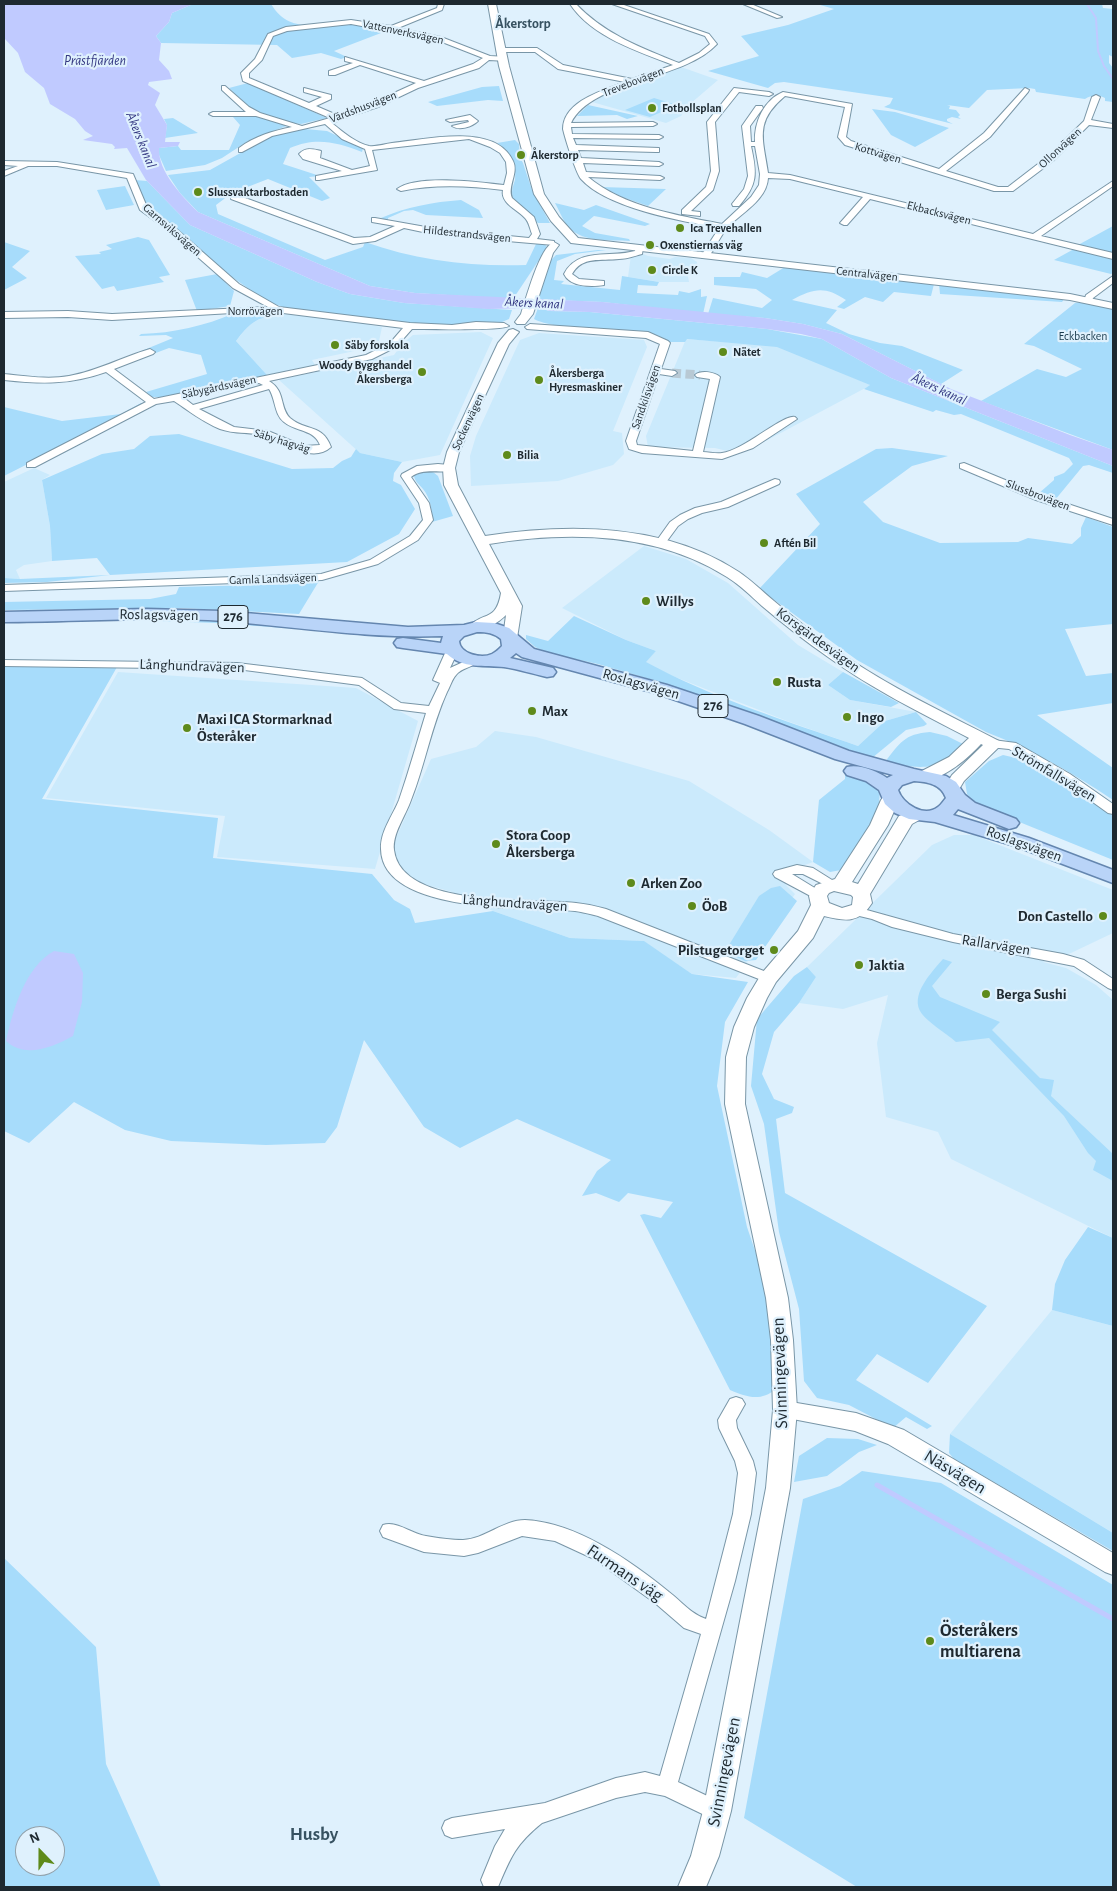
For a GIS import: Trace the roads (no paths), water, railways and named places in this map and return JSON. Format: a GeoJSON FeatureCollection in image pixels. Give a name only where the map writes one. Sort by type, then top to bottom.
{"type":"FeatureCollection","features":[{"type":"Feature","properties":{"kind":"main road","name":"Roslagsvägen"},"geometry":{"type":"LineString","coordinates":[[4,617],[129,614],[222,616],[408,632],[469,628],[497,629],[528,653],[662,689],[842,755],[918,776]]}},
{"type":"Feature","properties":{"kind":"main road","name":"Roslagsvägen"},"geometry":{"type":"LineString","coordinates":[[4,629],[140,626],[208,628],[355,638],[451,650],[460,657],[479,661],[505,662],[617,689],[688,710],[812,757],[873,777],[890,794]]}},
{"type":"Feature","properties":{"kind":"main road"},"geometry":{"type":"LineString","coordinates":[[451,650],[450,640],[469,628]]}},
{"type":"Feature","properties":{"kind":"main road"},"geometry":{"type":"LineString","coordinates":[[479,661],[504,655],[511,648],[511,639]]}},
{"type":"Feature","properties":{"kind":"main road"},"geometry":{"type":"LineString","coordinates":[[837,885],[879,825],[890,794],[898,779],[918,776]]}},
{"type":"Feature","properties":{"kind":"main road","name":"276"},"geometry":{"type":"LineString","coordinates":[[918,776],[934,778],[954,793]]}},
{"type":"Feature","properties":{"kind":"main road","name":"Roslagsvägen"},"geometry":{"type":"LineString","coordinates":[[954,793],[968,807],[1113,866]]}},
{"type":"Feature","properties":{"kind":"main road"},"geometry":{"type":"LineString","coordinates":[[864,906],[852,887],[837,885],[822,889],[819,901],[824,909],[838,914],[864,906],[905,820],[952,808],[954,793]]}},
{"type":"Feature","properties":{"kind":"main road","name":"276"},"geometry":{"type":"LineString","coordinates":[[890,794],[900,809],[924,815]]}},
{"type":"Feature","properties":{"kind":"main road","name":"Roslagsvägen"},"geometry":{"type":"LineString","coordinates":[[924,815],[973,825],[1113,876]]}},
{"type":"Feature","properties":{"kind":"main road","name":"Svinningevägen"},"geometry":{"type":"LineString","coordinates":[[806,934],[819,901]]}},
{"type":"Feature","properties":{"kind":"main road","name":"Svinningevägen"},"geometry":{"type":"LineString","coordinates":[[692,1887],[705,1856],[717,1812],[750,1627],[778,1488],[785,1410],[782,1340],[777,1298],[735,1104],[736,1057],[744,1027],[757,998],[769,978],[806,934],[838,914]]}},
{"type":"Feature","properties":{"kind":"street"},"geometry":{"type":"LineString","coordinates":[[394,28],[440,9],[441,4]]}},
{"type":"Feature","properties":{"kind":"street"},"geometry":{"type":"LineString","coordinates":[[492,4],[539,194],[555,219],[562,242],[547,258],[535,290],[526,321],[525,332],[509,329]]}},
{"type":"Feature","properties":{"kind":"street"},"geometry":{"type":"LineString","coordinates":[[573,4],[591,21],[625,43],[679,64]]}},
{"type":"Feature","properties":{"kind":"street","name":"Trevebovägen"},"geometry":{"type":"LineString","coordinates":[[567,125],[569,117],[594,97],[630,81],[708,52],[714,44],[707,35],[615,4]]}},
{"type":"Feature","properties":{"kind":"street"},"geometry":{"type":"LineString","coordinates":[[746,4],[779,18]]}},
{"type":"Feature","properties":{"kind":"street","name":"Vattenverksvägen"},"geometry":{"type":"LineString","coordinates":[[337,118],[308,107],[246,78],[245,73],[258,60],[270,36],[286,29],[351,22],[394,28],[439,38],[488,58],[503,54],[537,50],[561,67],[630,81]]}},
{"type":"Feature","properties":{"kind":"street","name":"Värdshusvägen"},"geometry":{"type":"LineString","coordinates":[[242,150],[251,142],[270,135],[337,118],[423,83],[476,66],[488,58]]}},
{"type":"Feature","properties":{"kind":"street","name":"Värdshusvägen"},"geometry":{"type":"LineString","coordinates":[[348,59],[423,83]]}},
{"type":"Feature","properties":{"kind":"street"},"geometry":{"type":"LineString","coordinates":[[332,72],[359,63]]}},
{"type":"Feature","properties":{"kind":"street"},"geometry":{"type":"LineString","coordinates":[[225,88],[246,109],[256,114],[302,128]]}},
{"type":"Feature","properties":{"kind":"street"},"geometry":{"type":"LineString","coordinates":[[307,90],[328,97],[308,107]]}},
{"type":"Feature","properties":{"kind":"street"},"geometry":{"type":"LineString","coordinates":[[705,256],[723,223],[746,194],[754,173],[748,147],[746,126],[769,94],[737,90],[710,122],[715,171],[710,188],[685,212],[723,223]]}},
{"type":"Feature","properties":{"kind":"street"},"geometry":{"type":"LineString","coordinates":[[940,172],[987,135],[1025,90]]}},
{"type":"Feature","properties":{"kind":"street","name":"Kottvägen"},"geometry":{"type":"LineString","coordinates":[[759,147],[757,131],[763,114],[769,105],[783,94],[849,106],[842,137],[848,144],[997,189],[1010,189]]}},
{"type":"Feature","properties":{"kind":"street","name":"Ollonvägen"},"geometry":{"type":"LineString","coordinates":[[1010,189],[1050,159],[1087,122],[1096,97]]}},
{"type":"Feature","properties":{"kind":"street"},"geometry":{"type":"LineString","coordinates":[[444,112],[453,123],[470,137]]}},
{"type":"Feature","properties":{"kind":"street"},"geometry":{"type":"LineString","coordinates":[[214,114],[256,114]]}},
{"type":"Feature","properties":{"kind":"street"},"geometry":{"type":"LineString","coordinates":[[337,118],[329,122],[329,125],[345,137],[368,148],[470,137],[485,141],[503,151],[510,162],[511,172],[506,188],[508,199],[533,224],[536,234],[532,240]]}},
{"type":"Feature","properties":{"kind":"street"},"geometry":{"type":"LineString","coordinates":[[1087,122],[1113,126]]}},
{"type":"Feature","properties":{"kind":"street"},"geometry":{"type":"LineString","coordinates":[[652,124],[567,125],[572,147],[582,174],[604,190],[647,209],[723,223],[732,220],[762,187],[765,176],[759,147],[748,147]]}},
{"type":"Feature","properties":{"kind":"street","name":"Värdshusvägen"},"geometry":{"type":"LineString","coordinates":[[302,128],[326,131],[345,137]]}},
{"type":"Feature","properties":{"kind":"street"},"geometry":{"type":"LineString","coordinates":[[569,136],[659,137]]}},
{"type":"Feature","properties":{"kind":"street"},"geometry":{"type":"LineString","coordinates":[[572,147],[656,150]]}},
{"type":"Feature","properties":{"kind":"street"},"geometry":{"type":"LineString","coordinates":[[319,178],[374,168],[368,148]]}},
{"type":"Feature","properties":{"kind":"street"},"geometry":{"type":"LineString","coordinates":[[316,158],[352,172]]}},
{"type":"Feature","properties":{"kind":"street"},"geometry":{"type":"LineString","coordinates":[[578,160],[659,164]]}},
{"type":"Feature","properties":{"kind":"street","name":"Garnsviksvägen"},"geometry":{"type":"LineString","coordinates":[[4,163],[71,166],[130,176],[143,208],[170,228],[236,286],[283,310]]}},
{"type":"Feature","properties":{"kind":"street"},"geometry":{"type":"LineString","coordinates":[[4,174],[27,164]]}},
{"type":"Feature","properties":{"kind":"street"},"geometry":{"type":"LineString","coordinates":[[582,174],[660,178]]}},
{"type":"Feature","properties":{"kind":"street","name":"Ekbacksvägen"},"geometry":{"type":"LineString","coordinates":[[765,176],[790,177],[1113,256]]}},
{"type":"Feature","properties":{"kind":"street"},"geometry":{"type":"LineString","coordinates":[[401,189],[430,182],[450,182],[506,188]]}},
{"type":"Feature","properties":{"kind":"street"},"geometry":{"type":"LineString","coordinates":[[1035,236],[1113,183]]}},
{"type":"Feature","properties":{"kind":"street"},"geometry":{"type":"LineString","coordinates":[[844,223],[868,196]]}},
{"type":"Feature","properties":{"kind":"street","name":"Hildestrandsvägen"},"geometry":{"type":"LineString","coordinates":[[234,197],[353,241],[365,241],[390,233],[402,226]]}},
{"type":"Feature","properties":{"kind":"street","name":"Hildestrandsvägen"},"geometry":{"type":"LineString","coordinates":[[375,220],[437,232],[562,242]]}},
{"type":"Feature","properties":{"kind":"street","name":"Centralvägen"},"geometry":{"type":"LineString","coordinates":[[562,242],[639,248],[1088,301],[1113,306]]}},
{"type":"Feature","properties":{"kind":"street"},"geometry":{"type":"LineString","coordinates":[[601,283],[577,282],[570,278],[568,274],[570,269],[579,260],[588,257],[629,255],[639,252],[639,248]]}},
{"type":"Feature","properties":{"kind":"street"},"geometry":{"type":"LineString","coordinates":[[1088,301],[1089,297],[1113,279]]}},
{"type":"Feature","properties":{"kind":"street","name":"Norrövägen"},"geometry":{"type":"LineString","coordinates":[[4,315],[68,314],[112,317],[249,309],[283,310],[410,326],[452,328],[476,325],[509,329]]}},
{"type":"Feature","properties":{"kind":"street","name":"Sandkilsvägen"},"geometry":{"type":"LineString","coordinates":[[526,321],[648,335],[665,344],[631,441],[633,448],[722,456],[734,454],[752,445],[792,419]]}},
{"type":"Feature","properties":{"kind":"street","name":"Säbygårdsvägen"},"geometry":{"type":"LineString","coordinates":[[31,466],[153,402],[369,356],[393,345],[410,326]]}},
{"type":"Feature","properties":{"kind":"street","name":"Sockenvägen"},"geometry":{"type":"LineString","coordinates":[[509,329],[462,433],[449,468],[451,485],[478,541],[515,606],[511,639]]}},
{"type":"Feature","properties":{"kind":"street"},"geometry":{"type":"LineString","coordinates":[[4,376],[41,382],[77,378],[150,352]]}},
{"type":"Feature","properties":{"kind":"street"},"geometry":{"type":"LineString","coordinates":[[107,368],[138,393],[153,402]]}},
{"type":"Feature","properties":{"kind":"street"},"geometry":{"type":"LineString","coordinates":[[654,372],[672,373]]}},
{"type":"Feature","properties":{"kind":"street"},"geometry":{"type":"LineString","coordinates":[[697,454],[715,377],[700,375]]}},
{"type":"Feature","properties":{"kind":"street"},"geometry":{"type":"LineString","coordinates":[[260,379],[271,386]]}},
{"type":"Feature","properties":{"kind":"street"},"geometry":{"type":"LineString","coordinates":[[192,408],[271,386]]}},
{"type":"Feature","properties":{"kind":"street","name":"Säby hagväg"},"geometry":{"type":"LineString","coordinates":[[175,396],[213,422],[232,430],[266,434],[301,449],[317,451],[326,447],[324,439],[313,431],[290,422],[284,417],[275,389],[271,386]]}},
{"type":"Feature","properties":{"kind":"street","name":"Slussbrovägen"},"geometry":{"type":"LineString","coordinates":[[964,466],[1040,498],[1113,522]]}},
{"type":"Feature","properties":{"kind":"street","name":"Gamla Landsvägen"},"geometry":{"type":"LineString","coordinates":[[4,588],[322,577],[374,562],[414,538],[428,520],[424,503],[406,476],[409,472],[421,468],[449,468]]}},
{"type":"Feature","properties":{"kind":"street"},"geometry":{"type":"LineString","coordinates":[[660,543],[674,524],[684,517],[699,510],[724,505],[775,482]]}},
{"type":"Feature","properties":{"kind":"street","name":"Korsgärdesvägen"},"geometry":{"type":"LineString","coordinates":[[478,541],[544,534],[592,533],[636,536],[692,552],[733,574],[844,662],[895,692],[979,736]]}},
{"type":"Feature","properties":{"kind":"street"},"geometry":{"type":"LineString","coordinates":[[469,628],[502,614],[507,605],[508,593]]}},
{"type":"Feature","properties":{"kind":"street","name":"Långhundravägen"},"geometry":{"type":"LineString","coordinates":[[451,650],[439,678],[432,710],[405,800],[392,829],[387,850],[392,867],[405,880],[426,891],[456,898],[485,903],[577,907],[601,912],[769,978]]}},
{"type":"Feature","properties":{"kind":"street","name":"Långhundravägen"},"geometry":{"type":"LineString","coordinates":[[432,710],[451,672],[479,661]]}},
{"type":"Feature","properties":{"kind":"street","name":"Långhundravägen"},"geometry":{"type":"LineString","coordinates":[[4,663],[237,666],[362,682],[398,706],[432,710]]}},
{"type":"Feature","properties":{"kind":"street"},"geometry":{"type":"LineString","coordinates":[[918,776],[939,770],[956,761],[979,736]]}},
{"type":"Feature","properties":{"kind":"street","name":"Strömfallsvägen"},"geometry":{"type":"LineString","coordinates":[[979,736],[993,744],[1012,746],[1066,777],[1113,810]]}},
{"type":"Feature","properties":{"kind":"street","name":"Strömfallsvägen"},"geometry":{"type":"LineString","coordinates":[[954,793],[958,778],[993,744]]}},
{"type":"Feature","properties":{"kind":"street"},"geometry":{"type":"LineString","coordinates":[[819,901],[799,883],[780,874],[799,868],[812,872],[837,885]]}},
{"type":"Feature","properties":{"kind":"street","name":"Rallarvägen"},"geometry":{"type":"LineString","coordinates":[[864,906],[897,924],[952,938],[1058,957],[1079,963],[1113,985]]}},
{"type":"Feature","properties":{"kind":"street"},"geometry":{"type":"LineString","coordinates":[[666,1786],[733,1554],[746,1490],[747,1473],[744,1462],[728,1428],[727,1420],[736,1404]]}},
{"type":"Feature","properties":{"kind":"street","name":"Näsvägen"},"geometry":{"type":"LineString","coordinates":[[785,1410],[856,1422],[896,1437],[1113,1565]]}},
{"type":"Feature","properties":{"kind":"street","name":"Furmans väg"},"geometry":{"type":"LineString","coordinates":[[389,1531],[424,1544],[464,1548],[478,1545],[522,1528],[558,1534],[600,1553],[662,1597],[691,1622],[711,1629]]}},
{"type":"Feature","properties":{"kind":"street"},"geometry":{"type":"LineString","coordinates":[[491,1880],[502,1854],[516,1831],[525,1822],[545,1813],[626,1785],[645,1782],[666,1786],[717,1812]]}},
{"type":"Feature","properties":{"kind":"street"},"geometry":{"type":"LineString","coordinates":[[452,1828],[545,1813]]}},
{"type":"Feature","properties":{"kind":"water"},"geometry":{"type":"Polygon","coordinates":[[[4,4],[193,4],[172,13],[169,22],[156,36],[161,43],[159,60],[169,71],[172,79],[149,82],[148,85],[160,93],[155,105],[167,125],[165,142],[180,142],[178,146],[159,148],[162,166],[172,183],[198,212],[370,286],[415,293],[603,302],[765,318],[803,324],[842,334],[951,389],[1113,450],[1113,466],[891,378],[822,339],[801,334],[590,312],[550,311],[538,308],[488,309],[404,303],[350,294],[317,282],[190,225],[146,180],[127,148],[114,149],[115,147],[112,144],[83,140],[93,136],[85,131],[75,119],[50,104],[44,88],[25,72],[18,53],[4,38],[4,4]]]}},
{"type":"Feature","properties":{"kind":"water"},"geometry":{"type":"Polygon","coordinates":[[[54,951],[74,954],[83,973],[82,1002],[73,1036],[48,1047],[30,1050],[22,1049],[6,1041],[12,1016],[22,990],[35,967],[54,951]]]}},
{"type":"Feature","properties":{"kind":"waterway"},"geometry":{"type":"LineString","coordinates":[[1087,4],[1096,18],[1098,51],[1104,66],[1113,79]]}},
{"type":"Feature","properties":{"kind":"waterway"},"geometry":{"type":"LineString","coordinates":[[877,1485],[1113,1619]]}},
{"type":"Feature","properties":{"kind":"tunnel"},"geometry":{"type":"LineString","coordinates":[[672,373],[700,375]]}},
{"type":"Feature","properties":{"kind":"place","name":"Fotbollsplan"},"geometry":{"type":"Point","coordinates":[652,108]}},
{"type":"Feature","properties":{"kind":"place","name":"Åkerstorp"},"geometry":{"type":"Point","coordinates":[521,155]}},
{"type":"Feature","properties":{"kind":"place","name":"Slussvaktarbostaden"},"geometry":{"type":"Point","coordinates":[198,192]}},
{"type":"Feature","properties":{"kind":"place","name":"Ica Trevehallen"},"geometry":{"type":"Point","coordinates":[680,228]}},
{"type":"Feature","properties":{"kind":"place","name":"Oxenstiernas väg"},"geometry":{"type":"Point","coordinates":[650,245]}},
{"type":"Feature","properties":{"kind":"place","name":"Circle K"},"geometry":{"type":"Point","coordinates":[652,270]}},
{"type":"Feature","properties":{"kind":"place","name":"Säby forskola"},"geometry":{"type":"Point","coordinates":[335,345]}},
{"type":"Feature","properties":{"kind":"place","name":"Nätet"},"geometry":{"type":"Point","coordinates":[723,352]}},
{"type":"Feature","properties":{"kind":"place","name":"Woody Bygghandel Åkersberga"},"geometry":{"type":"Point","coordinates":[422,372]}},
{"type":"Feature","properties":{"kind":"place","name":"Åkersberga Hyresmaskiner"},"geometry":{"type":"Point","coordinates":[539,380]}},
{"type":"Feature","properties":{"kind":"place","name":"Bilia"},"geometry":{"type":"Point","coordinates":[507,455]}},
{"type":"Feature","properties":{"kind":"place","name":"Aftén Bil"},"geometry":{"type":"Point","coordinates":[764,543]}},
{"type":"Feature","properties":{"kind":"place","name":"Willys"},"geometry":{"type":"Point","coordinates":[646,601]}},
{"type":"Feature","properties":{"kind":"place","name":"Rusta"},"geometry":{"type":"Point","coordinates":[777,682]}},
{"type":"Feature","properties":{"kind":"place","name":"Max"},"geometry":{"type":"Point","coordinates":[532,711]}},
{"type":"Feature","properties":{"kind":"place","name":"Ingo"},"geometry":{"type":"Point","coordinates":[847,717]}},
{"type":"Feature","properties":{"kind":"place","name":"Maxi ICA Stormarknad Österåker"},"geometry":{"type":"Point","coordinates":[187,728]}},
{"type":"Feature","properties":{"kind":"place","name":"Stora Coop Åkersberga"},"geometry":{"type":"Point","coordinates":[496,844]}},
{"type":"Feature","properties":{"kind":"place","name":"Arken Zoo"},"geometry":{"type":"Point","coordinates":[631,883]}},
{"type":"Feature","properties":{"kind":"place","name":"ÖoB"},"geometry":{"type":"Point","coordinates":[692,906]}},
{"type":"Feature","properties":{"kind":"place","name":"Don Castello"},"geometry":{"type":"Point","coordinates":[1103,916]}},
{"type":"Feature","properties":{"kind":"place","name":"Pilstugetorget"},"geometry":{"type":"Point","coordinates":[774,950]}},
{"type":"Feature","properties":{"kind":"place","name":"Jaktia"},"geometry":{"type":"Point","coordinates":[859,965]}},
{"type":"Feature","properties":{"kind":"place","name":"Berga Sushi"},"geometry":{"type":"Point","coordinates":[986,994]}},
{"type":"Feature","properties":{"kind":"place","name":"Österåkers multiarena"},"geometry":{"type":"Point","coordinates":[930,1641]}},
{"type":"Feature","properties":{"kind":"district","name":"Åkerstorp"},"geometry":{"type":"Point","coordinates":[523,24]}},
{"type":"Feature","properties":{"kind":"district","name":"Husby"},"geometry":{"type":"Point","coordinates":[314,1834]}},
{"type":"Feature","properties":{"kind":"water label","name":"Prästfjärden"},"geometry":{"type":"Point","coordinates":[95,61]}},
{"type":"Feature","properties":{"kind":"water label","name":"Åkers kanal"},"geometry":{"type":"Point","coordinates":[141,140]}},
{"type":"Feature","properties":{"kind":"water label","name":"Åkers kanal"},"geometry":{"type":"Point","coordinates":[534,303]}},
{"type":"Feature","properties":{"kind":"water label","name":"Åkers kanal"},"geometry":{"type":"Point","coordinates":[939,389]}},
{"type":"Feature","properties":{"kind":"park label","name":"Eckbacken"},"geometry":{"type":"Point","coordinates":[1083,336]}}]}
